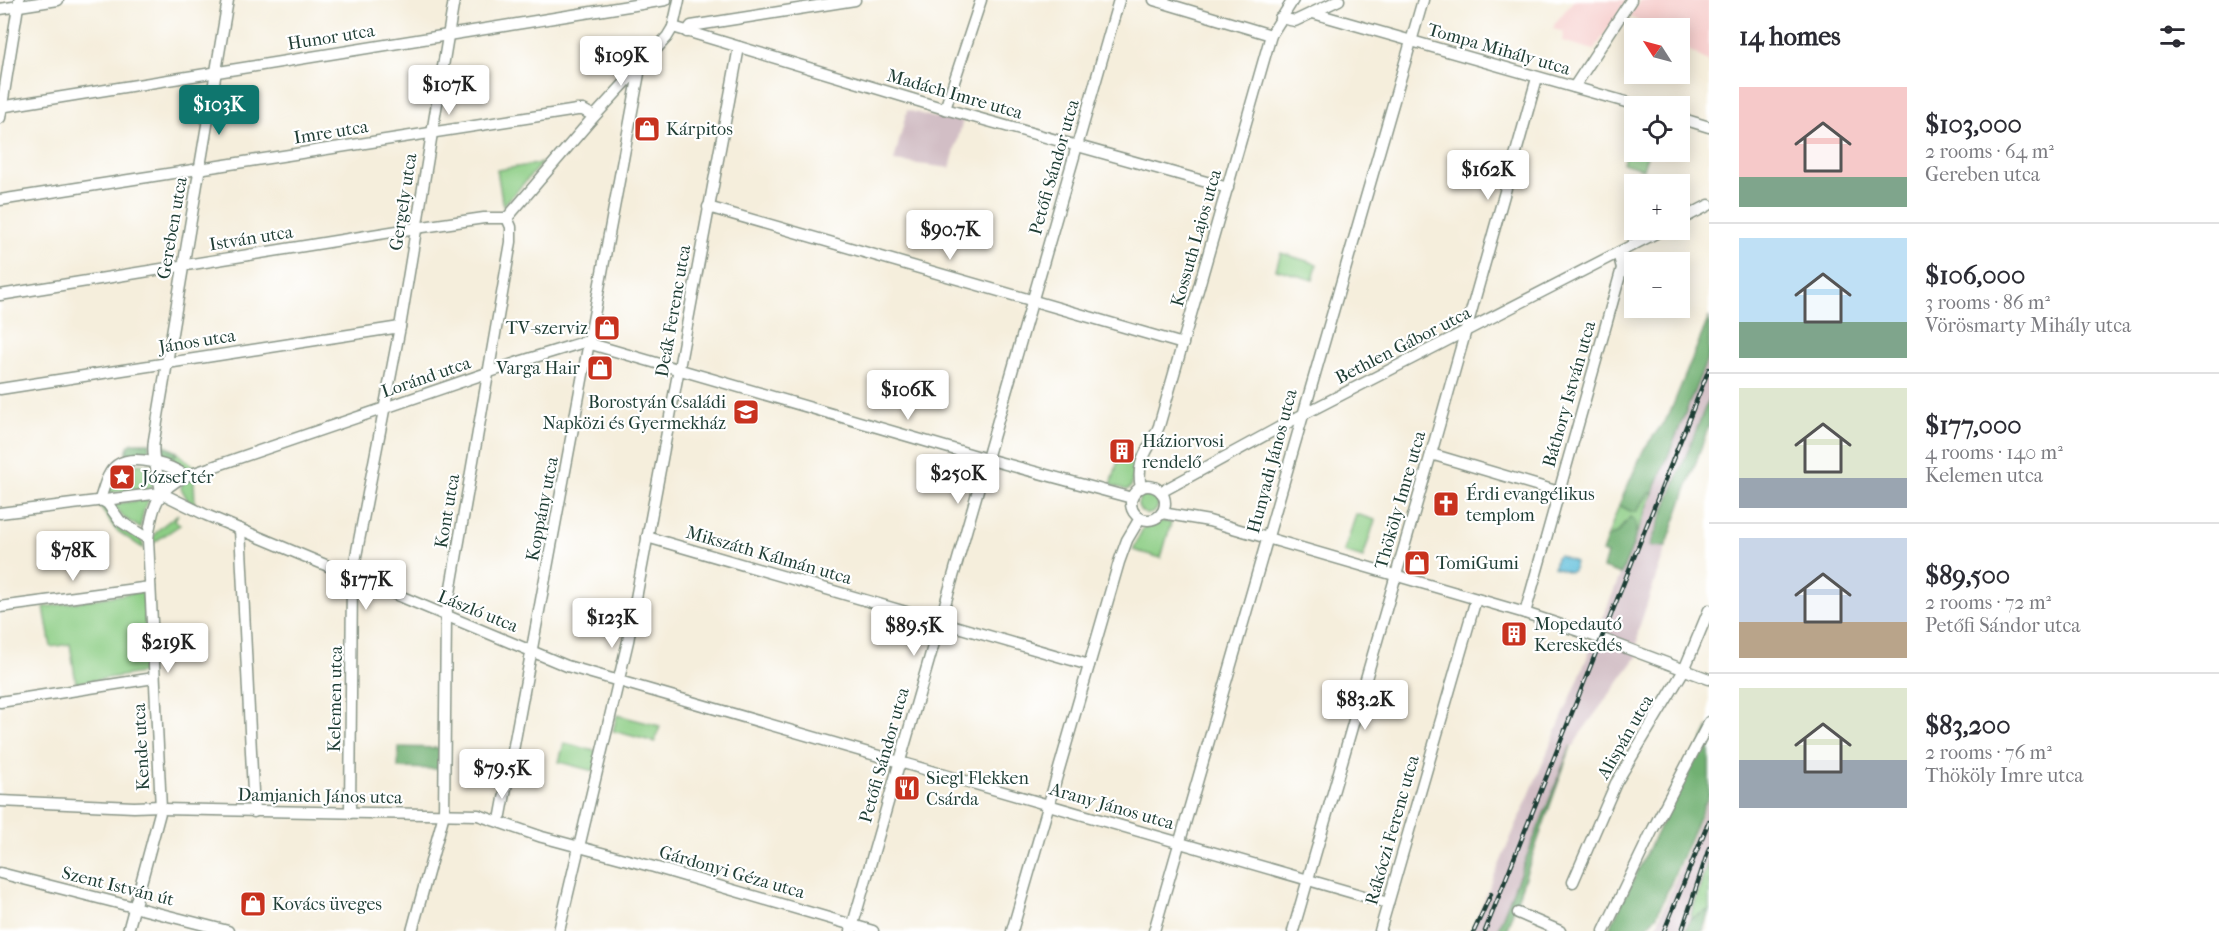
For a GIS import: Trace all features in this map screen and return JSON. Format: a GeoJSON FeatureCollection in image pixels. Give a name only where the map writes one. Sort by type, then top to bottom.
{"type":"FeatureCollection","features":[{"type":"Feature","properties":{"kind":"street"},"geometry":{"type":"LineString","coordinates":[[0,9],[19,3],[58,0]]}},
{"type":"Feature","properties":{"kind":"street","name":"Gereben utca"},"geometry":{"type":"LineString","coordinates":[[154,463],[152,455],[154,440],[228,0]]}},
{"type":"Feature","properties":{"kind":"street","name":"Gergely utca"},"geometry":{"type":"LineString","coordinates":[[384,408],[400,327],[454,0]]}},
{"type":"Feature","properties":{"kind":"street","name":"Hunor utca"},"geometry":{"type":"LineString","coordinates":[[1,110],[216,72],[666,0]]}},
{"type":"Feature","properties":{"kind":"street"},"geometry":{"type":"LineString","coordinates":[[507,218],[594,116],[640,68],[673,27],[679,0]]}},
{"type":"Feature","properties":{"kind":"street"},"geometry":{"type":"LineString","coordinates":[[687,32],[691,26],[855,0]]}},
{"type":"Feature","properties":{"kind":"street"},"geometry":{"type":"LineString","coordinates":[[945,109],[981,0]]}},
{"type":"Feature","properties":{"kind":"street","name":"Petőfi Sándor utca"},"geometry":{"type":"LineString","coordinates":[[852,928],[1119,0]]}},
{"type":"Feature","properties":{"kind":"street"},"geometry":{"type":"LineString","coordinates":[[1154,0],[1271,35]]}},
{"type":"Feature","properties":{"kind":"street","name":"Kossuth Lajos utca"},"geometry":{"type":"LineString","coordinates":[[1141,488],[1139,471],[1142,458],[1159,426],[1271,35],[1293,0]]}},
{"type":"Feature","properties":{"kind":"street"},"geometry":{"type":"LineString","coordinates":[[1280,18],[1295,21],[1339,0]]}},
{"type":"Feature","properties":{"kind":"street","name":"Hunyadi János utca"},"geometry":{"type":"LineString","coordinates":[[1154,931],[1423,0]]}},
{"type":"Feature","properties":{"kind":"street"},"geometry":{"type":"LineString","coordinates":[[1574,87],[1631,0]]}},
{"type":"Feature","properties":{"kind":"street"},"geometry":{"type":"LineString","coordinates":[[1,110],[19,3]]}},
{"type":"Feature","properties":{"kind":"street","name":"Tompa Mihály utca"},"geometry":{"type":"LineString","coordinates":[[1313,13],[1624,101]]}},
{"type":"Feature","properties":{"kind":"street","name":"Madách Imre utca"},"geometry":{"type":"LineString","coordinates":[[673,27],[945,109],[1228,188]]}},
{"type":"Feature","properties":{"kind":"street","name":"Deák Ferenc utca"},"geometry":{"type":"LineString","coordinates":[[559,931],[620,681],[739,47]]}},
{"type":"Feature","properties":{"kind":"street","name":"Koppány utca"},"geometry":{"type":"LineString","coordinates":[[501,815],[640,68]]}},
{"type":"Feature","properties":{"kind":"street","name":"Thököly Imre utca"},"geometry":{"type":"LineString","coordinates":[[1293,931],[1537,78]]}},
{"type":"Feature","properties":{"kind":"street","name":"Imre utca"},"geometry":{"type":"LineString","coordinates":[[0,200],[577,110],[583,110],[594,116]]}},
{"type":"Feature","properties":{"kind":"street"},"geometry":{"type":"LineString","coordinates":[[1690,121],[1709,127]]}},
{"type":"Feature","properties":{"kind":"street"},"geometry":{"type":"LineString","coordinates":[[1690,215],[1709,205]]}},
{"type":"Feature","properties":{"kind":"street"},"geometry":{"type":"LineString","coordinates":[[708,207],[1183,344]]}},
{"type":"Feature","properties":{"kind":"street","name":"István utca"},"geometry":{"type":"LineString","coordinates":[[0,295],[416,228],[484,218],[507,218]]}},
{"type":"Feature","properties":{"kind":"street","name":"Kont utca"},"geometry":{"type":"LineString","coordinates":[[412,931],[444,814],[446,616],[511,242],[511,227],[507,218]]}},
{"type":"Feature","properties":{"kind":"street","name":"Bethlen Gábor utca"},"geometry":{"type":"LineString","coordinates":[[1161,492],[1302,416],[1643,240]]}},
{"type":"Feature","properties":{"kind":"street","name":"Báthory István utca"},"geometry":{"type":"LineString","coordinates":[[1525,613],[1622,268],[1618,253]]}},
{"type":"Feature","properties":{"kind":"street","name":"János utca"},"geometry":{"type":"LineString","coordinates":[[0,389],[400,327]]}},
{"type":"Feature","properties":{"kind":"street","name":"Loránd utca"},"geometry":{"type":"LineString","coordinates":[[186,476],[580,343],[590,343],[987,459],[1132,498]]}},
{"type":"Feature","properties":{"kind":"street","name":"Kelemen utca"},"geometry":{"type":"LineString","coordinates":[[350,813],[352,578],[384,408]]}},
{"type":"Feature","properties":{"kind":"street"},"geometry":{"type":"LineString","coordinates":[[1431,454],[1559,492]]}},
{"type":"Feature","properties":{"kind":"street"},"geometry":{"type":"LineString","coordinates":[[100,499],[109,475],[117,465],[130,462],[154,463],[172,467],[186,476]]}},
{"type":"Feature","properties":{"kind":"street"},"geometry":{"type":"LineString","coordinates":[[154,463],[158,471],[161,493]]}},
{"type":"Feature","properties":{"kind":"street"},"geometry":{"type":"LineString","coordinates":[[100,499],[108,504],[120,521],[148,539],[153,511],[161,493],[173,482],[186,476]]}},
{"type":"Feature","properties":{"kind":"street"},"geometry":{"type":"LineString","coordinates":[[1162,513],[1165,502],[1161,492],[1152,487],[1141,488],[1132,498],[1132,510],[1140,518],[1150,520],[1162,513],[1209,521],[1525,613],[1709,679]]}},
{"type":"Feature","properties":{"kind":"street"},"geometry":{"type":"LineString","coordinates":[[0,513],[161,493]]}},
{"type":"Feature","properties":{"kind":"street","name":"László utca"},"geometry":{"type":"LineString","coordinates":[[161,493],[206,515],[352,578],[567,666],[620,681]]}},
{"type":"Feature","properties":{"kind":"street"},"geometry":{"type":"LineString","coordinates":[[1012,931],[1119,562],[1127,540],[1140,518]]}},
{"type":"Feature","properties":{"kind":"street"},"geometry":{"type":"LineString","coordinates":[[240,529],[254,812]]}},
{"type":"Feature","properties":{"kind":"street","name":"Mikszáth Kálmán utca"},"geometry":{"type":"LineString","coordinates":[[647,537],[1089,665]]}},
{"type":"Feature","properties":{"kind":"street","name":"Kende utca"},"geometry":{"type":"LineString","coordinates":[[128,931],[161,807],[148,539]]}},
{"type":"Feature","properties":{"kind":"street"},"geometry":{"type":"LineString","coordinates":[[0,607],[150,587]]}},
{"type":"Feature","properties":{"kind":"street","name":"Rákóczi Ferenc utca"},"geometry":{"type":"LineString","coordinates":[[1380,931],[1476,599]]}},
{"type":"Feature","properties":{"kind":"street","name":"Alispán utca"},"geometry":{"type":"LineString","coordinates":[[1574,882],[1616,783],[1684,670],[1709,610]]}},
{"type":"Feature","properties":{"kind":"street"},"geometry":{"type":"LineString","coordinates":[[0,702],[154,678]]}},
{"type":"Feature","properties":{"kind":"street","name":"Arany János utca"},"geometry":{"type":"LineString","coordinates":[[620,681],[1388,903]]}},
{"type":"Feature","properties":{"kind":"street"},"geometry":{"type":"LineString","coordinates":[[1604,931],[1653,829],[1709,722]]}},
{"type":"Feature","properties":{"kind":"street","name":"Damjanich János utca"},"geometry":{"type":"LineString","coordinates":[[0,801],[254,812],[478,815],[492,813],[501,815]]}},
{"type":"Feature","properties":{"kind":"street","name":"Damjanich János utca"},"geometry":{"type":"LineString","coordinates":[[478,815],[581,847]]}},
{"type":"Feature","properties":{"kind":"street"},"geometry":{"type":"LineString","coordinates":[[501,815],[510,825]]}},
{"type":"Feature","properties":{"kind":"street","name":"Gárdonyi Géza utca"},"geometry":{"type":"LineString","coordinates":[[581,847],[852,928],[873,931]]}},
{"type":"Feature","properties":{"kind":"street","name":"Szent István út"},"geometry":{"type":"LineString","coordinates":[[0,873],[228,931]]}},
{"type":"Feature","properties":{"kind":"street"},"geometry":{"type":"LineString","coordinates":[[1518,913],[1560,931]]}},
{"type":"Feature","properties":{"kind":"shaded area"},"geometry":{"type":"Polygon","coordinates":[[[1574,0],[1627,0],[1594,50],[1562,41],[1564,32],[1553,29],[1555,23],[1574,0]]]}},
{"type":"Feature","properties":{"kind":"shaded area"},"geometry":{"type":"Polygon","coordinates":[[[1640,0],[1709,0],[1709,62],[1690,51],[1690,18],[1633,18],[1629,16],[1640,0]]]}},
{"type":"Feature","properties":{"kind":"shaded area"},"geometry":{"type":"Polygon","coordinates":[[[907,110],[935,118],[937,112],[963,120],[950,168],[894,161],[907,110]]]}},
{"type":"Feature","properties":{"kind":"shaded area"},"geometry":{"type":"Polygon","coordinates":[[[1709,354],[1709,398],[1650,545],[1666,547],[1638,631],[1637,657],[1578,737],[1574,746],[1571,746],[1497,931],[1471,931],[1576,685],[1709,354]]]}},
{"type":"Feature","properties":{"kind":"shaded area"},"geometry":{"type":"Polygon","coordinates":[[[1709,797],[1709,858],[1685,931],[1654,931],[1709,797]]]}},
{"type":"Feature","properties":{"kind":"green space"},"geometry":{"type":"Polygon","coordinates":[[[1624,160],[1624,162],[1645,162],[1643,169],[1623,163],[1624,160]]]}},
{"type":"Feature","properties":{"kind":"green space"},"geometry":{"type":"Polygon","coordinates":[[[542,163],[505,204],[503,206],[497,170],[542,163]]]}},
{"type":"Feature","properties":{"kind":"green space"},"geometry":{"type":"Polygon","coordinates":[[[1281,253],[1317,264],[1313,280],[1276,269],[1281,253]]]}},
{"type":"Feature","properties":{"kind":"green space"},"geometry":{"type":"Polygon","coordinates":[[[1709,317],[1709,354],[1653,493],[1649,493],[1636,512],[1632,512],[1619,505],[1644,449],[1669,415],[1709,317]]]}},
{"type":"Feature","properties":{"kind":"green space"},"geometry":{"type":"Polygon","coordinates":[[[1709,398],[1709,425],[1666,547],[1650,546],[1709,398]]]}},
{"type":"Feature","properties":{"kind":"green space"},"geometry":{"type":"Polygon","coordinates":[[[133,443],[150,443],[148,456],[127,456],[128,446],[133,443]]]}},
{"type":"Feature","properties":{"kind":"green space"},"geometry":{"type":"Polygon","coordinates":[[[157,444],[162,444],[177,452],[173,458],[158,458],[157,444]]]}},
{"type":"Feature","properties":{"kind":"green space"},"geometry":{"type":"Polygon","coordinates":[[[177,452],[196,469],[188,470],[180,466],[173,458],[177,452]]]}},
{"type":"Feature","properties":{"kind":"green space"},"geometry":{"type":"Polygon","coordinates":[[[1120,454],[1136,458],[1131,487],[1127,490],[1111,485],[1120,454]]]}},
{"type":"Feature","properties":{"kind":"green space"},"geometry":{"type":"Polygon","coordinates":[[[149,464],[154,469],[150,471],[152,481],[155,481],[150,489],[107,493],[110,477],[121,465],[149,464]]]}},
{"type":"Feature","properties":{"kind":"green space"},"geometry":{"type":"Polygon","coordinates":[[[194,477],[195,506],[187,499],[181,488],[182,484],[194,477]]]}},
{"type":"Feature","properties":{"kind":"green space"},"geometry":{"type":"Polygon","coordinates":[[[1649,493],[1653,493],[1635,538],[1636,523],[1624,523],[1618,533],[1607,538],[1619,505],[1636,512],[1649,493]]]}},
{"type":"Feature","properties":{"kind":"green space"},"geometry":{"type":"Polygon","coordinates":[[[1148,494],[1155,497],[1158,504],[1155,511],[1148,514],[1141,511],[1138,504],[1141,497],[1148,494]]]}},
{"type":"Feature","properties":{"kind":"green space"},"geometry":{"type":"Polygon","coordinates":[[[149,499],[140,528],[124,518],[113,504],[149,499]]]}},
{"type":"Feature","properties":{"kind":"green space"},"geometry":{"type":"Polygon","coordinates":[[[95,500],[100,500],[141,538],[144,549],[116,530],[95,500]]]}},
{"type":"Feature","properties":{"kind":"green space"},"geometry":{"type":"Polygon","coordinates":[[[178,514],[175,520],[180,525],[150,545],[157,531],[178,514]]]}},
{"type":"Feature","properties":{"kind":"green space"},"geometry":{"type":"Polygon","coordinates":[[[1356,514],[1375,520],[1363,558],[1344,552],[1356,514]]]}},
{"type":"Feature","properties":{"kind":"green space"},"geometry":{"type":"Polygon","coordinates":[[[1630,517],[1634,519],[1636,526],[1635,540],[1621,574],[1603,568],[1607,554],[1602,552],[1607,538],[1618,533],[1630,517]]]}},
{"type":"Feature","properties":{"kind":"green space"},"geometry":{"type":"Polygon","coordinates":[[[1163,521],[1171,523],[1161,558],[1133,550],[1143,528],[1163,521]]]}},
{"type":"Feature","properties":{"kind":"green space"},"geometry":{"type":"Polygon","coordinates":[[[144,591],[147,672],[76,683],[70,644],[51,647],[44,607],[144,591]]]}},
{"type":"Feature","properties":{"kind":"green space"},"geometry":{"type":"Polygon","coordinates":[[[617,715],[660,726],[655,742],[613,731],[617,715]]]}},
{"type":"Feature","properties":{"kind":"green space"},"geometry":{"type":"Polygon","coordinates":[[[1709,727],[1709,794],[1657,915],[1643,931],[1608,931],[1709,727]]]}},
{"type":"Feature","properties":{"kind":"green space"},"geometry":{"type":"Polygon","coordinates":[[[564,743],[599,752],[594,771],[559,762],[564,743]]]}},
{"type":"Feature","properties":{"kind":"green space"},"geometry":{"type":"Polygon","coordinates":[[[1571,746],[1506,931],[1497,931],[1571,746]]]}},
{"type":"Feature","properties":{"kind":"green space"},"geometry":{"type":"Polygon","coordinates":[[[399,747],[439,748],[438,769],[398,768],[399,747]]]}},
{"type":"Feature","properties":{"kind":"green space"},"geometry":{"type":"Polygon","coordinates":[[[1709,858],[1709,910],[1690,919],[1709,858]]]}},
{"type":"Feature","properties":{"kind":"green space"},"geometry":{"type":"Polygon","coordinates":[[[1709,910],[1703,931],[1685,931],[1690,919],[1709,910]]]}},
{"type":"Feature","properties":{"kind":"water"},"geometry":{"type":"Polygon","coordinates":[[[1559,555],[1575,562],[1573,571],[1569,572],[1554,567],[1556,557],[1559,555]]]}},
{"type":"Feature","properties":{"kind":"railway"},"geometry":{"type":"LineString","coordinates":[[1485,931],[1709,369]]}},
{"type":"Feature","properties":{"kind":"railway"},"geometry":{"type":"LineString","coordinates":[[1664,931],[1709,821]]}},
{"type":"Feature","properties":{"kind":"railway"},"geometry":{"type":"LineString","coordinates":[[1682,931],[1709,848]]}},
{"type":"Feature","properties":{"kind":"railway"},"geometry":{"type":"LineString","coordinates":[[1474,931],[1491,894]]}},
{"type":"Feature","properties":{"kind":"place","name":"Kárpitos"},"geometry":{"type":"Point","coordinates":[647,129]}},
{"type":"Feature","properties":{"kind":"place","name":"TV-szerviz"},"geometry":{"type":"Point","coordinates":[607,328]}},
{"type":"Feature","properties":{"kind":"place","name":"Varga Hair"},"geometry":{"type":"Point","coordinates":[600,368]}},
{"type":"Feature","properties":{"kind":"place","name":"Borostyán Családi Napközi és Gyermekház"},"geometry":{"type":"Point","coordinates":[746,412]}},
{"type":"Feature","properties":{"kind":"place","name":"Háziorvosi rendelő"},"geometry":{"type":"Point","coordinates":[1122,451]}},
{"type":"Feature","properties":{"kind":"place","name":"József tér"},"geometry":{"type":"Point","coordinates":[122,477]}},
{"type":"Feature","properties":{"kind":"place","name":"Érdi evangélikus templom"},"geometry":{"type":"Point","coordinates":[1446,504]}},
{"type":"Feature","properties":{"kind":"place","name":"TomiGumi"},"geometry":{"type":"Point","coordinates":[1417,563]}},
{"type":"Feature","properties":{"kind":"place","name":"Mopedautó Kereskedés"},"geometry":{"type":"Point","coordinates":[1514,634]}},
{"type":"Feature","properties":{"kind":"place","name":"Siegl Flekken Csárda"},"geometry":{"type":"Point","coordinates":[907,788]}},
{"type":"Feature","properties":{"kind":"place","name":"Kovács üveges"},"geometry":{"type":"Point","coordinates":[253,904]}}]}
